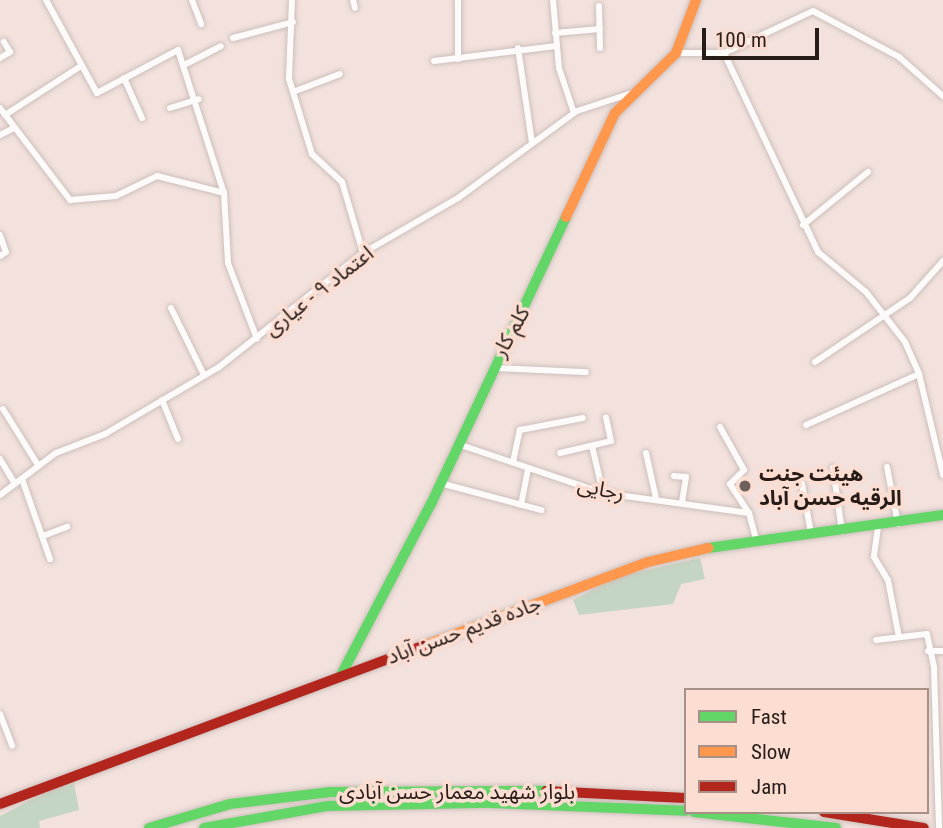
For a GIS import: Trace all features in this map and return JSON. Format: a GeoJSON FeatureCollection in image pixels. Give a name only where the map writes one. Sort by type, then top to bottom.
{"type":"FeatureCollection","features":[{"type":"Feature","properties":{"kind":"street"},"geometry":{"type":"LineString","coordinates":[[46,0],[97,93],[178,50],[199,99],[224,193],[226,251],[257,339]]}},
{"type":"Feature","properties":{"kind":"street"},"geometry":{"type":"LineString","coordinates":[[192,0],[201,24]]}},
{"type":"Feature","properties":{"kind":"street"},"geometry":{"type":"LineString","coordinates":[[292,0],[293,92],[312,155],[342,182],[363,253]]}},
{"type":"Feature","properties":{"kind":"street"},"geometry":{"type":"LineString","coordinates":[[353,0],[355,8]]}},
{"type":"Feature","properties":{"kind":"street"},"geometry":{"type":"LineString","coordinates":[[457,59],[458,0]]}},
{"type":"Feature","properties":{"kind":"street"},"geometry":{"type":"LineString","coordinates":[[553,0],[556,46],[574,113]]}},
{"type":"Feature","properties":{"kind":"street","name":"کلم کار"},"geometry":{"type":"LineString","coordinates":[[340,677],[440,483],[491,369],[615,113],[676,53],[696,0]]}},
{"type":"Feature","properties":{"kind":"street"},"geometry":{"type":"LineString","coordinates":[[598,6],[600,48]]}},
{"type":"Feature","properties":{"kind":"street"},"geometry":{"type":"LineString","coordinates":[[676,53],[724,53],[813,11],[899,57],[943,96]]}},
{"type":"Feature","properties":{"kind":"street"},"geometry":{"type":"LineString","coordinates":[[233,38],[293,22]]}},
{"type":"Feature","properties":{"kind":"street"},"geometry":{"type":"LineString","coordinates":[[555,33],[600,29]]}},
{"type":"Feature","properties":{"kind":"street"},"geometry":{"type":"LineString","coordinates":[[0,58],[10,52],[4,42]]}},
{"type":"Feature","properties":{"kind":"street"},"geometry":{"type":"LineString","coordinates":[[186,64],[221,46]]}},
{"type":"Feature","properties":{"kind":"street"},"geometry":{"type":"LineString","coordinates":[[434,61],[517,48],[556,46]]}},
{"type":"Feature","properties":{"kind":"street"},"geometry":{"type":"LineString","coordinates":[[517,48],[532,143]]}},
{"type":"Feature","properties":{"kind":"street"},"geometry":{"type":"LineString","coordinates":[[724,53],[803,225],[830,264],[866,292],[885,317],[919,373],[943,475]]}},
{"type":"Feature","properties":{"kind":"street"},"geometry":{"type":"LineString","coordinates":[[5,115],[81,66]]}},
{"type":"Feature","properties":{"kind":"street"},"geometry":{"type":"LineString","coordinates":[[293,92],[340,74]]}},
{"type":"Feature","properties":{"kind":"street"},"geometry":{"type":"LineString","coordinates":[[124,78],[142,118]]}},
{"type":"Feature","properties":{"kind":"street","name":"اعتماد ۹ - عیاری"},"geometry":{"type":"LineString","coordinates":[[0,495],[38,466],[204,375],[257,339],[363,253],[458,198],[574,113],[639,92]]}},
{"type":"Feature","properties":{"kind":"street"},"geometry":{"type":"LineString","coordinates":[[170,108],[199,99]]}},
{"type":"Feature","properties":{"kind":"street"},"geometry":{"type":"LineString","coordinates":[[0,108],[70,201],[116,196],[157,176],[224,193]]}},
{"type":"Feature","properties":{"kind":"street"},"geometry":{"type":"LineString","coordinates":[[0,135],[14,128]]}},
{"type":"Feature","properties":{"kind":"street"},"geometry":{"type":"LineString","coordinates":[[803,225],[869,172]]}},
{"type":"Feature","properties":{"kind":"street"},"geometry":{"type":"LineString","coordinates":[[0,235],[6,252],[0,256]]}},
{"type":"Feature","properties":{"kind":"street"},"geometry":{"type":"LineString","coordinates":[[815,362],[885,317],[943,261]]}},
{"type":"Feature","properties":{"kind":"street"},"geometry":{"type":"LineString","coordinates":[[171,307],[204,375]]}},
{"type":"Feature","properties":{"kind":"street"},"geometry":{"type":"LineString","coordinates":[[491,369],[586,372]]}},
{"type":"Feature","properties":{"kind":"street"},"geometry":{"type":"LineString","coordinates":[[806,425],[919,373]]}},
{"type":"Feature","properties":{"kind":"street"},"geometry":{"type":"LineString","coordinates":[[162,400],[178,439]]}},
{"type":"Feature","properties":{"kind":"street"},"geometry":{"type":"LineString","coordinates":[[3,409],[38,466]]}},
{"type":"Feature","properties":{"kind":"street"},"geometry":{"type":"LineString","coordinates":[[513,462],[520,430],[583,418]]}},
{"type":"Feature","properties":{"kind":"street"},"geometry":{"type":"LineString","coordinates":[[560,453],[611,441],[606,418]]}},
{"type":"Feature","properties":{"kind":"street"},"geometry":{"type":"LineString","coordinates":[[720,427],[744,471],[730,484],[749,513],[756,540]]}},
{"type":"Feature","properties":{"kind":"street","name":"رجایی"},"geometry":{"type":"LineString","coordinates":[[458,444],[603,493],[656,498],[749,513]]}},
{"type":"Feature","properties":{"kind":"street"},"geometry":{"type":"LineString","coordinates":[[592,446],[603,493]]}},
{"type":"Feature","properties":{"kind":"street"},"geometry":{"type":"LineString","coordinates":[[646,453],[656,498]]}},
{"type":"Feature","properties":{"kind":"street"},"geometry":{"type":"LineString","coordinates":[[0,459],[15,484]]}},
{"type":"Feature","properties":{"kind":"street"},"geometry":{"type":"LineString","coordinates":[[887,467],[899,524]]}},
{"type":"Feature","properties":{"kind":"street"},"geometry":{"type":"LineString","coordinates":[[521,505],[528,468]]}},
{"type":"Feature","properties":{"kind":"street"},"geometry":{"type":"LineString","coordinates":[[833,468],[842,531]]}},
{"type":"Feature","properties":{"kind":"street"},"geometry":{"type":"LineString","coordinates":[[674,476],[686,477],[682,502]]}},
{"type":"Feature","properties":{"kind":"street"},"geometry":{"type":"LineString","coordinates":[[22,479],[50,559]]}},
{"type":"Feature","properties":{"kind":"street"},"geometry":{"type":"LineString","coordinates":[[440,483],[541,510]]}},
{"type":"Feature","properties":{"kind":"street"},"geometry":{"type":"LineString","coordinates":[[803,484],[811,533]]}},
{"type":"Feature","properties":{"kind":"street","name":"جاده قدیم حسن آباد"},"geometry":{"type":"LineString","coordinates":[[0,804],[648,562],[756,540],[878,527],[943,516]]}},
{"type":"Feature","properties":{"kind":"street"},"geometry":{"type":"LineString","coordinates":[[43,536],[67,527]]}},
{"type":"Feature","properties":{"kind":"street"},"geometry":{"type":"LineString","coordinates":[[878,527],[873,541],[899,637]]}},
{"type":"Feature","properties":{"kind":"street"},"geometry":{"type":"LineString","coordinates":[[857,529],[873,541]]}},
{"type":"Feature","properties":{"kind":"street"},"geometry":{"type":"LineString","coordinates":[[876,640],[927,634],[928,651],[934,668],[932,709],[939,828]]}},
{"type":"Feature","properties":{"kind":"street"},"geometry":{"type":"LineString","coordinates":[[928,651],[943,651]]}},
{"type":"Feature","properties":{"kind":"street"},"geometry":{"type":"LineString","coordinates":[[934,668],[943,668]]}},
{"type":"Feature","properties":{"kind":"street"},"geometry":{"type":"LineString","coordinates":[[932,709],[943,713]]}},
{"type":"Feature","properties":{"kind":"street"},"geometry":{"type":"LineString","coordinates":[[0,714],[12,746]]}},
{"type":"Feature","properties":{"kind":"street"},"geometry":{"type":"LineString","coordinates":[[935,743],[943,743]]}},
{"type":"Feature","properties":{"kind":"street","name":"بلوار شهید معمار حسن آبادی"},"geometry":{"type":"LineString","coordinates":[[149,828],[230,804],[330,792],[478,788],[684,798]]}},
{"type":"Feature","properties":{"kind":"street","name":"بلوار شهید معمار حسن آبادی"},"geometry":{"type":"LineString","coordinates":[[204,828],[328,806],[491,803],[684,811]]}},
{"type":"Feature","properties":{"kind":"street"},"geometry":{"type":"LineString","coordinates":[[712,814],[836,828]]}},
{"type":"Feature","properties":{"kind":"street"},"geometry":{"type":"LineString","coordinates":[[864,815],[924,828]]}},
{"type":"Feature","properties":{"kind":"green space"},"geometry":{"type":"Polygon","coordinates":[[[700,558],[705,579],[681,584],[673,604],[579,615],[573,600],[620,576],[700,558]]]}},
{"type":"Feature","properties":{"kind":"green space"},"geometry":{"type":"Polygon","coordinates":[[[73,778],[79,810],[39,821],[40,828],[0,828],[0,816],[73,778]]]}},
{"type":"Feature","properties":{"kind":"traffic: fast"},"geometry":{"type":"LineString","coordinates":[[340,677],[431,504],[566,217]]}},
{"type":"Feature","properties":{"kind":"traffic: fast"},"geometry":{"type":"LineString","coordinates":[[708,548],[943,515]]}},
{"type":"Feature","properties":{"kind":"traffic: fast"},"geometry":{"type":"LineString","coordinates":[[149,828],[230,804],[330,792],[546,791]]}},
{"type":"Feature","properties":{"kind":"traffic: fast"},"geometry":{"type":"LineString","coordinates":[[204,828],[328,806],[491,803],[684,811]]}},
{"type":"Feature","properties":{"kind":"traffic: fast"},"geometry":{"type":"LineString","coordinates":[[712,814],[836,828]]}},
{"type":"Feature","properties":{"kind":"traffic: slow"},"geometry":{"type":"LineString","coordinates":[[566,217],[615,113],[676,53],[696,0]]}},
{"type":"Feature","properties":{"kind":"traffic: slow"},"geometry":{"type":"LineString","coordinates":[[423,646],[648,562],[708,548]]}},
{"type":"Feature","properties":{"kind":"traffic: jam"},"geometry":{"type":"LineString","coordinates":[[0,804],[423,646]]}},
{"type":"Feature","properties":{"kind":"traffic: jam"},"geometry":{"type":"LineString","coordinates":[[546,791],[684,798]]}},
{"type":"Feature","properties":{"kind":"traffic: jam"},"geometry":{"type":"LineString","coordinates":[[836,814],[924,828]]}},
{"type":"Feature","properties":{"kind":"place","name":"هیئت جنت الرقیه حسن آباد"},"geometry":{"type":"Point","coordinates":[745,486]}}]}
